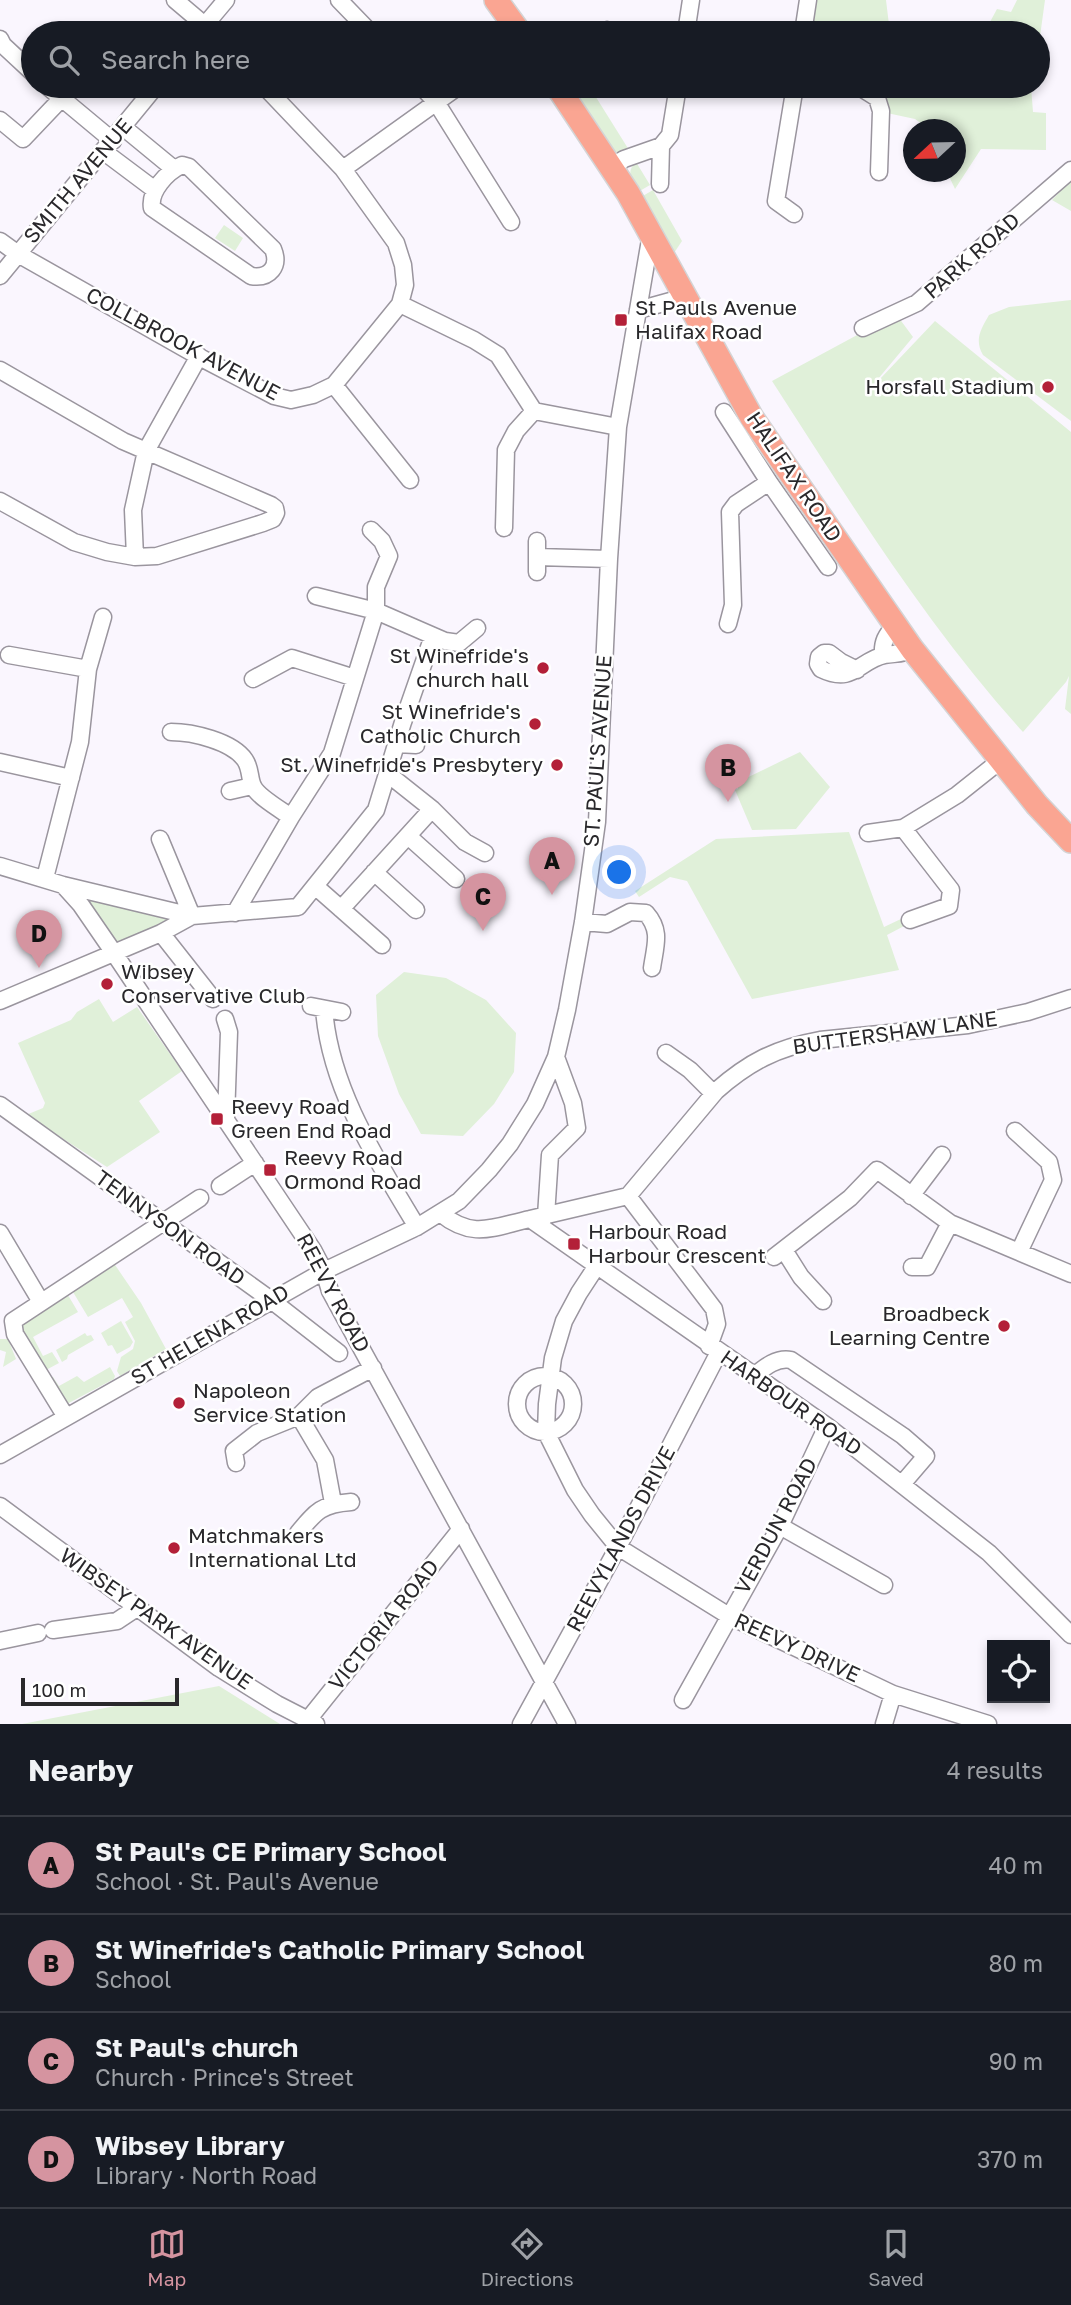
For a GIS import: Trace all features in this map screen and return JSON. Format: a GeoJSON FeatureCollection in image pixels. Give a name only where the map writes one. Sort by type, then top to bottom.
{"type":"FeatureCollection","features":[{"type":"Feature","properties":{"kind":"highway"},"geometry":{"type":"LineString","coordinates":[[496,0],[511,21]]}},
{"type":"Feature","properties":{"kind":"highway","name":"HALIFAX ROAD"},"geometry":{"type":"LineString","coordinates":[[569,98],[651,234],[800,507],[1037,805],[1071,841]]}},
{"type":"Feature","properties":{"kind":"street"},"geometry":{"type":"LineString","coordinates":[[175,0],[197,21]]}},
{"type":"Feature","properties":{"kind":"street"},"geometry":{"type":"LineString","coordinates":[[212,21],[226,0]]}},
{"type":"Feature","properties":{"kind":"street"},"geometry":{"type":"LineString","coordinates":[[339,0],[359,21]]}},
{"type":"Feature","properties":{"kind":"street"},"geometry":{"type":"LineString","coordinates":[[688,21],[691,0]]}},
{"type":"Feature","properties":{"kind":"street"},"geometry":{"type":"LineString","coordinates":[[805,21],[808,0]]}},
{"type":"Feature","properties":{"kind":"street"},"geometry":{"type":"LineString","coordinates":[[0,39],[21,62]]}},
{"type":"Feature","properties":{"kind":"street","name":"SMITH AVENUE"},"geometry":{"type":"LineString","coordinates":[[0,276],[146,98]]}},
{"type":"Feature","properties":{"kind":"street"},"geometry":{"type":"LineString","coordinates":[[275,98],[343,169],[396,243],[403,265],[405,285],[400,304],[334,386],[410,480]]}},
{"type":"Feature","properties":{"kind":"street"},"geometry":{"type":"LineString","coordinates":[[432,98],[511,222]]}},
{"type":"Feature","properties":{"kind":"street"},"geometry":{"type":"LineString","coordinates":[[343,169],[442,98]]}},
{"type":"Feature","properties":{"kind":"street"},"geometry":{"type":"LineString","coordinates":[[612,167],[624,159],[661,146],[670,135],[676,98]]}},
{"type":"Feature","properties":{"kind":"street"},"geometry":{"type":"LineString","coordinates":[[793,98],[776,201],[794,214]]}},
{"type":"Feature","properties":{"kind":"street"},"geometry":{"type":"LineString","coordinates":[[877,98],[881,111],[879,172]]}},
{"type":"Feature","properties":{"kind":"street"},"geometry":{"type":"LineString","coordinates":[[0,120],[23,139],[61,99],[155,190]]}},
{"type":"Feature","properties":{"kind":"street"},"geometry":{"type":"LineString","coordinates":[[123,127],[174,169]]}},
{"type":"Feature","properties":{"kind":"street"},"geometry":{"type":"LineString","coordinates":[[660,184],[661,146]]}},
{"type":"Feature","properties":{"kind":"street"},"geometry":{"type":"LineString","coordinates":[[182,165],[189,167],[273,249],[276,266],[271,272],[264,276],[251,276],[152,208],[155,190],[174,169],[182,165]]}},
{"type":"Feature","properties":{"kind":"street","name":"PARK ROAD"},"geometry":{"type":"LineString","coordinates":[[863,328],[917,303],[1071,170]]}},
{"type":"Feature","properties":{"kind":"street","name":"ST. PAUL'S AVENUE"},"geometry":{"type":"LineString","coordinates":[[459,1201],[510,1144],[535,1104],[556,1057],[567,1010],[597,822],[618,427],[651,234]]}},
{"type":"Feature","properties":{"kind":"street","name":"COLLBROOK AVENUE"},"geometry":{"type":"LineString","coordinates":[[0,241],[18,254],[198,356],[274,396],[291,400],[334,386]]}},
{"type":"Feature","properties":{"kind":"street"},"geometry":{"type":"LineString","coordinates":[[638,310],[685,297]]}},
{"type":"Feature","properties":{"kind":"street"},"geometry":{"type":"LineString","coordinates":[[400,304],[474,340],[498,355],[534,411],[618,427]]}},
{"type":"Feature","properties":{"kind":"street"},"geometry":{"type":"LineString","coordinates":[[135,558],[133,510],[146,451],[198,356]]}},
{"type":"Feature","properties":{"kind":"street"},"geometry":{"type":"LineString","coordinates":[[0,370],[123,441],[271,505],[276,513],[273,519],[157,556],[135,558],[74,542],[0,500]]}},
{"type":"Feature","properties":{"kind":"street"},"geometry":{"type":"LineString","coordinates":[[504,528],[506,450],[516,432],[534,411]]}},
{"type":"Feature","properties":{"kind":"street"},"geometry":{"type":"LineString","coordinates":[[724,412],[769,482],[800,507],[828,567]]}},
{"type":"Feature","properties":{"kind":"street"},"geometry":{"type":"LineString","coordinates":[[728,624],[733,605],[730,512],[736,504],[769,482]]}},
{"type":"Feature","properties":{"kind":"street"},"geometry":{"type":"LineString","coordinates":[[235,913],[332,753],[376,611],[376,587],[389,556],[382,541],[371,530]]}},
{"type":"Feature","properties":{"kind":"street"},"geometry":{"type":"LineString","coordinates":[[537,557],[609,559]]}},
{"type":"Feature","properties":{"kind":"street"},"geometry":{"type":"LineString","coordinates":[[316,596],[376,611],[444,641],[459,643],[477,628]]}},
{"type":"Feature","properties":{"kind":"street"},"geometry":{"type":"LineString","coordinates":[[45,878],[80,742],[88,670],[103,617]]}},
{"type":"Feature","properties":{"kind":"street"},"geometry":{"type":"LineString","coordinates":[[883,656],[885,637],[895,625]]}},
{"type":"Feature","properties":{"kind":"street"},"geometry":{"type":"LineString","coordinates":[[0,866],[63,885],[192,916],[298,907],[376,810],[433,636]]}},
{"type":"Feature","properties":{"kind":"street"},"geometry":{"type":"LineString","coordinates":[[857,670],[883,656],[898,656],[912,649]]}},
{"type":"Feature","properties":{"kind":"street"},"geometry":{"type":"LineString","coordinates":[[9,655],[88,670]]}},
{"type":"Feature","properties":{"kind":"street"},"geometry":{"type":"LineString","coordinates":[[253,679],[292,658],[355,678]]}},
{"type":"Feature","properties":{"kind":"street"},"geometry":{"type":"LineString","coordinates":[[171,732],[190,732],[234,749],[245,759],[251,773],[252,786],[291,817]]}},
{"type":"Feature","properties":{"kind":"street"},"geometry":{"type":"LineString","coordinates":[[396,744],[416,745]]}},
{"type":"Feature","properties":{"kind":"street"},"geometry":{"type":"LineString","coordinates":[[868,833],[903,828],[957,795],[1001,760]]}},
{"type":"Feature","properties":{"kind":"street"},"geometry":{"type":"LineString","coordinates":[[0,762],[71,778]]}},
{"type":"Feature","properties":{"kind":"street"},"geometry":{"type":"LineString","coordinates":[[388,774],[432,809],[465,842],[485,853]]}},
{"type":"Feature","properties":{"kind":"street"},"geometry":{"type":"LineString","coordinates":[[230,791],[252,786]]}},
{"type":"Feature","properties":{"kind":"street"},"geometry":{"type":"LineString","coordinates":[[341,909],[432,809]]}},
{"type":"Feature","properties":{"kind":"street"},"geometry":{"type":"LineString","coordinates":[[903,828],[951,890],[949,906],[910,920]]}},
{"type":"Feature","properties":{"kind":"street"},"geometry":{"type":"LineString","coordinates":[[408,836],[456,879]]}},
{"type":"Feature","properties":{"kind":"street"},"geometry":{"type":"LineString","coordinates":[[160,839],[192,916]]}},
{"type":"Feature","properties":{"kind":"street"},"geometry":{"type":"LineString","coordinates":[[374,872],[416,910]]}},
{"type":"Feature","properties":{"kind":"street","name":"REEVY ROAD"},"geometry":{"type":"LineString","coordinates":[[63,885],[81,905],[114,953],[313,1250],[331,1290],[567,1724]]}},
{"type":"Feature","properties":{"kind":"street"},"geometry":{"type":"LineString","coordinates":[[315,886],[382,945]]}},
{"type":"Feature","properties":{"kind":"street"},"geometry":{"type":"LineString","coordinates":[[583,922],[607,924],[630,912],[646,913],[655,923],[652,968]]}},
{"type":"Feature","properties":{"kind":"street"},"geometry":{"type":"LineString","coordinates":[[0,1001],[161,933],[192,916]]}},
{"type":"Feature","properties":{"kind":"street"},"geometry":{"type":"LineString","coordinates":[[161,933],[213,999]]}},
{"type":"Feature","properties":{"kind":"street","name":"BUTTERSHAW LANE"},"geometry":{"type":"LineString","coordinates":[[628,1196],[713,1093],[756,1060],[796,1045],[968,1025],[1028,1012],[1071,998]]}},
{"type":"Feature","properties":{"kind":"street"},"geometry":{"type":"LineString","coordinates":[[342,1012],[317,1007],[337,1073],[370,1147],[417,1227]]}},
{"type":"Feature","properties":{"kind":"street"},"geometry":{"type":"LineString","coordinates":[[225,1019],[229,1032],[226,1118]]}},
{"type":"Feature","properties":{"kind":"street"},"geometry":{"type":"LineString","coordinates":[[666,1053],[690,1070],[713,1093]]}},
{"type":"Feature","properties":{"kind":"street"},"geometry":{"type":"LineString","coordinates":[[538,1217],[550,1155],[577,1128],[573,1103],[556,1057]]}},
{"type":"Feature","properties":{"kind":"street","name":"TENNYSON ROAD"},"geometry":{"type":"LineString","coordinates":[[0,1105],[271,1300],[339,1353]]}},
{"type":"Feature","properties":{"kind":"street"},"geometry":{"type":"LineString","coordinates":[[1015,1131],[1049,1162],[1053,1180],[1018,1252]]}},
{"type":"Feature","properties":{"kind":"street"},"geometry":{"type":"LineString","coordinates":[[911,1196],[942,1156]]}},
{"type":"Feature","properties":{"kind":"street"},"geometry":{"type":"LineString","coordinates":[[220,1186],[255,1163]]}},
{"type":"Feature","properties":{"kind":"street"},"geometry":{"type":"LineString","coordinates":[[823,1301],[779,1253],[850,1198],[877,1170],[950,1223],[1071,1274]]}},
{"type":"Feature","properties":{"kind":"street"},"geometry":{"type":"LineString","coordinates":[[440,1213],[461,1228],[474,1230],[628,1196]]}},
{"type":"Feature","properties":{"kind":"street","name":"REEVYLANDS DRIVE"},"geometry":{"type":"LineString","coordinates":[[521,1724],[618,1547],[714,1349],[717,1324],[714,1309],[628,1196]]}},
{"type":"Feature","properties":{"kind":"street"},"geometry":{"type":"LineString","coordinates":[[66,1417],[15,1335],[13,1321],[200,1198]]}},
{"type":"Feature","properties":{"kind":"street"},"geometry":{"type":"LineString","coordinates":[[459,1201],[473,1224],[485,1229]]}},
{"type":"Feature","properties":{"kind":"street","name":"ST HELENA ROAD"},"geometry":{"type":"LineString","coordinates":[[0,1455],[324,1270],[417,1227],[459,1201]]}},
{"type":"Feature","properties":{"kind":"street","name":"HARBOUR ROAD"},"geometry":{"type":"LineString","coordinates":[[538,1217],[596,1267],[828,1426],[902,1484],[989,1553],[1071,1635]]}},
{"type":"Feature","properties":{"kind":"street"},"geometry":{"type":"LineString","coordinates":[[912,1267],[927,1266],[950,1223]]}},
{"type":"Feature","properties":{"kind":"street"},"geometry":{"type":"LineString","coordinates":[[0,1233],[41,1302]]}},
{"type":"Feature","properties":{"kind":"street"},"geometry":{"type":"LineString","coordinates":[[546,1432],[553,1358],[564,1321],[596,1267]]}},
{"type":"Feature","properties":{"kind":"street"},"geometry":{"type":"LineString","coordinates":[[754,1376],[777,1360],[791,1360],[903,1436],[926,1456],[902,1484]]}},
{"type":"Feature","properties":{"kind":"street"},"geometry":{"type":"LineString","coordinates":[[236,1463],[234,1451],[257,1433],[299,1416],[318,1397],[373,1368]]}},
{"type":"Feature","properties":{"kind":"street"},"geometry":{"type":"LineString","coordinates":[[551,1377],[566,1386],[573,1402],[563,1426],[546,1432],[528,1427],[517,1411],[516,1402],[524,1384],[532,1379],[551,1377]]}},
{"type":"Feature","properties":{"kind":"street"},"geometry":{"type":"LineString","coordinates":[[299,1416],[325,1460],[333,1503]]}},
{"type":"Feature","properties":{"kind":"street","name":"VERDUN ROAD"},"geometry":{"type":"LineString","coordinates":[[683,1700],[780,1526],[828,1426]]}},
{"type":"Feature","properties":{"kind":"street","name":"REEVY DRIVE"},"geometry":{"type":"LineString","coordinates":[[546,1432],[575,1490],[618,1547],[729,1616],[893,1694],[988,1724]]}},
{"type":"Feature","properties":{"kind":"street"},"geometry":{"type":"LineString","coordinates":[[298,1533],[323,1507],[333,1503],[351,1503]]}},
{"type":"Feature","properties":{"kind":"street","name":"WIBSEY PARK AVENUE"},"geometry":{"type":"LineString","coordinates":[[0,1506],[219,1668],[311,1722]]}},
{"type":"Feature","properties":{"kind":"street"},"geometry":{"type":"LineString","coordinates":[[780,1526],[884,1585]]}},
{"type":"Feature","properties":{"kind":"street","name":"VICTORIA ROAD"},"geometry":{"type":"LineString","coordinates":[[311,1722],[461,1529]]}},
{"type":"Feature","properties":{"kind":"street"},"geometry":{"type":"LineString","coordinates":[[0,1640],[117,1621],[138,1608]]}},
{"type":"Feature","properties":{"kind":"street"},"geometry":{"type":"LineString","coordinates":[[884,1724],[893,1694]]}},
{"type":"Feature","properties":{"kind":"green space"},"geometry":{"type":"Polygon","coordinates":[[[814,0],[886,0],[889,21],[811,21],[814,0]]]}},
{"type":"Feature","properties":{"kind":"green space"},"geometry":{"type":"Polygon","coordinates":[[[1017,0],[1045,0],[1042,21],[990,21],[997,9],[1011,12],[1017,0]]]}},
{"type":"Feature","properties":{"kind":"green space"},"geometry":{"type":"Polygon","coordinates":[[[578,98],[596,98],[629,150],[613,152],[578,98]]]}},
{"type":"Feature","properties":{"kind":"green space"},"geometry":{"type":"Polygon","coordinates":[[[878,98],[1032,98],[1033,112],[1046,113],[1046,150],[981,149],[966,172],[966,119],[915,119],[887,113],[878,98]]]}},
{"type":"Feature","properties":{"kind":"green space"},"geometry":{"type":"Polygon","coordinates":[[[636,162],[650,185],[638,192],[630,173],[636,162]]]}},
{"type":"Feature","properties":{"kind":"green space"},"geometry":{"type":"Polygon","coordinates":[[[1071,180],[1071,211],[1052,200],[1071,180]]]}},
{"type":"Feature","properties":{"kind":"green space"},"geometry":{"type":"Polygon","coordinates":[[[653,190],[682,241],[674,253],[641,197],[653,190]]]}},
{"type":"Feature","properties":{"kind":"green space"},"geometry":{"type":"Polygon","coordinates":[[[224,225],[243,238],[235,251],[215,238],[224,225]]]}},
{"type":"Feature","properties":{"kind":"green space","name":"Horsfall Stadium"},"geometry":{"type":"Polygon","coordinates":[[[1071,300],[1071,421],[983,355],[979,339],[989,315],[1009,307],[1071,300]]]}},
{"type":"Feature","properties":{"kind":"green space"},"geometry":{"type":"Polygon","coordinates":[[[896,314],[913,337],[878,379],[880,393],[879,380],[935,321],[1071,432],[1071,714],[1065,709],[1069,676],[1023,732],[954,649],[890,562],[772,381],[896,314]]]}},
{"type":"Feature","properties":{"kind":"green space"},"geometry":{"type":"Polygon","coordinates":[[[800,752],[830,787],[796,829],[752,830],[735,790],[738,789],[738,782],[800,752]]]}},
{"type":"Feature","properties":{"kind":"green space"},"geometry":{"type":"Polygon","coordinates":[[[849,832],[884,927],[903,918],[906,925],[887,935],[899,970],[752,999],[687,881],[670,877],[639,897],[635,891],[716,839],[849,832]]]}},
{"type":"Feature","properties":{"kind":"green space"},"geometry":{"type":"Polygon","coordinates":[[[87,899],[168,919],[168,922],[116,943],[87,899]]]}},
{"type":"Feature","properties":{"kind":"green space"},"geometry":{"type":"Polygon","coordinates":[[[404,972],[446,978],[486,1000],[516,1033],[514,1072],[494,1104],[463,1136],[421,1134],[399,1094],[378,1036],[376,995],[404,972]]]}},
{"type":"Feature","properties":{"kind":"green space"},"geometry":{"type":"Polygon","coordinates":[[[99,999],[113,1022],[137,1007],[182,1071],[139,1101],[160,1132],[107,1167],[26,1115],[43,1108],[45,1103],[18,1043],[71,1020],[77,1012],[99,999]]]}},
{"type":"Feature","properties":{"kind":"green space"},"geometry":{"type":"Polygon","coordinates":[[[111,1259],[141,1303],[166,1349],[120,1376],[117,1371],[121,1357],[133,1349],[135,1341],[125,1322],[133,1317],[122,1298],[88,1317],[70,1287],[111,1259]]]}},
{"type":"Feature","properties":{"kind":"green space"},"geometry":{"type":"Polygon","coordinates":[[[65,1290],[78,1312],[33,1337],[43,1356],[52,1352],[59,1363],[46,1370],[22,1332],[22,1325],[65,1290]]]}},
{"type":"Feature","properties":{"kind":"green space"},"geometry":{"type":"Polygon","coordinates":[[[121,1321],[133,1342],[130,1347],[117,1354],[112,1345],[108,1346],[101,1333],[121,1321]]]}},
{"type":"Feature","properties":{"kind":"green space"},"geometry":{"type":"Polygon","coordinates":[[[85,1333],[87,1336],[91,1335],[94,1340],[68,1355],[62,1362],[56,1350],[85,1333]]]}},
{"type":"Feature","properties":{"kind":"green space"},"geometry":{"type":"Polygon","coordinates":[[[0,1339],[8,1339],[16,1359],[3,1367],[6,1352],[0,1350],[0,1339]]]}},
{"type":"Feature","properties":{"kind":"green space"},"geometry":{"type":"Polygon","coordinates":[[[110,1367],[114,1379],[67,1404],[49,1376],[53,1377],[59,1386],[77,1376],[84,1382],[110,1367]]]}},
{"type":"Feature","properties":{"kind":"green space"},"geometry":{"type":"Polygon","coordinates":[[[219,1686],[280,1724],[22,1724],[219,1686]]]}},
{"type":"Feature","properties":{"kind":"place","name":"St Pauls Avenue Halifax Road"},"geometry":{"type":"Point","coordinates":[621,320]}},
{"type":"Feature","properties":{"kind":"place","name":"Horsfall Stadium"},"geometry":{"type":"Point","coordinates":[1048,387]}},
{"type":"Feature","properties":{"kind":"place","name":"St Winefride's church hall"},"geometry":{"type":"Point","coordinates":[543,668]}},
{"type":"Feature","properties":{"kind":"place","name":"St Winefride's Catholic Church"},"geometry":{"type":"Point","coordinates":[535,724]}},
{"type":"Feature","properties":{"kind":"place","name":"St. Winefride's Presbytery"},"geometry":{"type":"Point","coordinates":[557,765]}},
{"type":"Feature","properties":{"kind":"place","name":"St Winefride's Catholic Primary School"},"geometry":{"type":"Point","coordinates":[728,802]}},
{"type":"Feature","properties":{"kind":"place","name":"St Paul's CE Primary School"},"geometry":{"type":"Point","coordinates":[552,895]}},
{"type":"Feature","properties":{"kind":"place","name":"St Paul's church"},"geometry":{"type":"Point","coordinates":[483,931]}},
{"type":"Feature","properties":{"kind":"place","name":"Wibsey Library"},"geometry":{"type":"Point","coordinates":[39,968]}},
{"type":"Feature","properties":{"kind":"place","name":"Wibsey Conservative Club"},"geometry":{"type":"Point","coordinates":[107,984]}},
{"type":"Feature","properties":{"kind":"place","name":"Reevy Road Green End Road"},"geometry":{"type":"Point","coordinates":[217,1119]}},
{"type":"Feature","properties":{"kind":"place","name":"Reevy Road Ormond Road"},"geometry":{"type":"Point","coordinates":[270,1170]}},
{"type":"Feature","properties":{"kind":"place","name":"Harbour Road Harbour Crescent"},"geometry":{"type":"Point","coordinates":[574,1244]}},
{"type":"Feature","properties":{"kind":"place","name":"Broadbeck Learning Centre"},"geometry":{"type":"Point","coordinates":[1004,1326]}},
{"type":"Feature","properties":{"kind":"place","name":"Napoleon Service Station"},"geometry":{"type":"Point","coordinates":[179,1403]}},
{"type":"Feature","properties":{"kind":"place","name":"Matchmakers International Ltd"},"geometry":{"type":"Point","coordinates":[174,1548]}}]}
